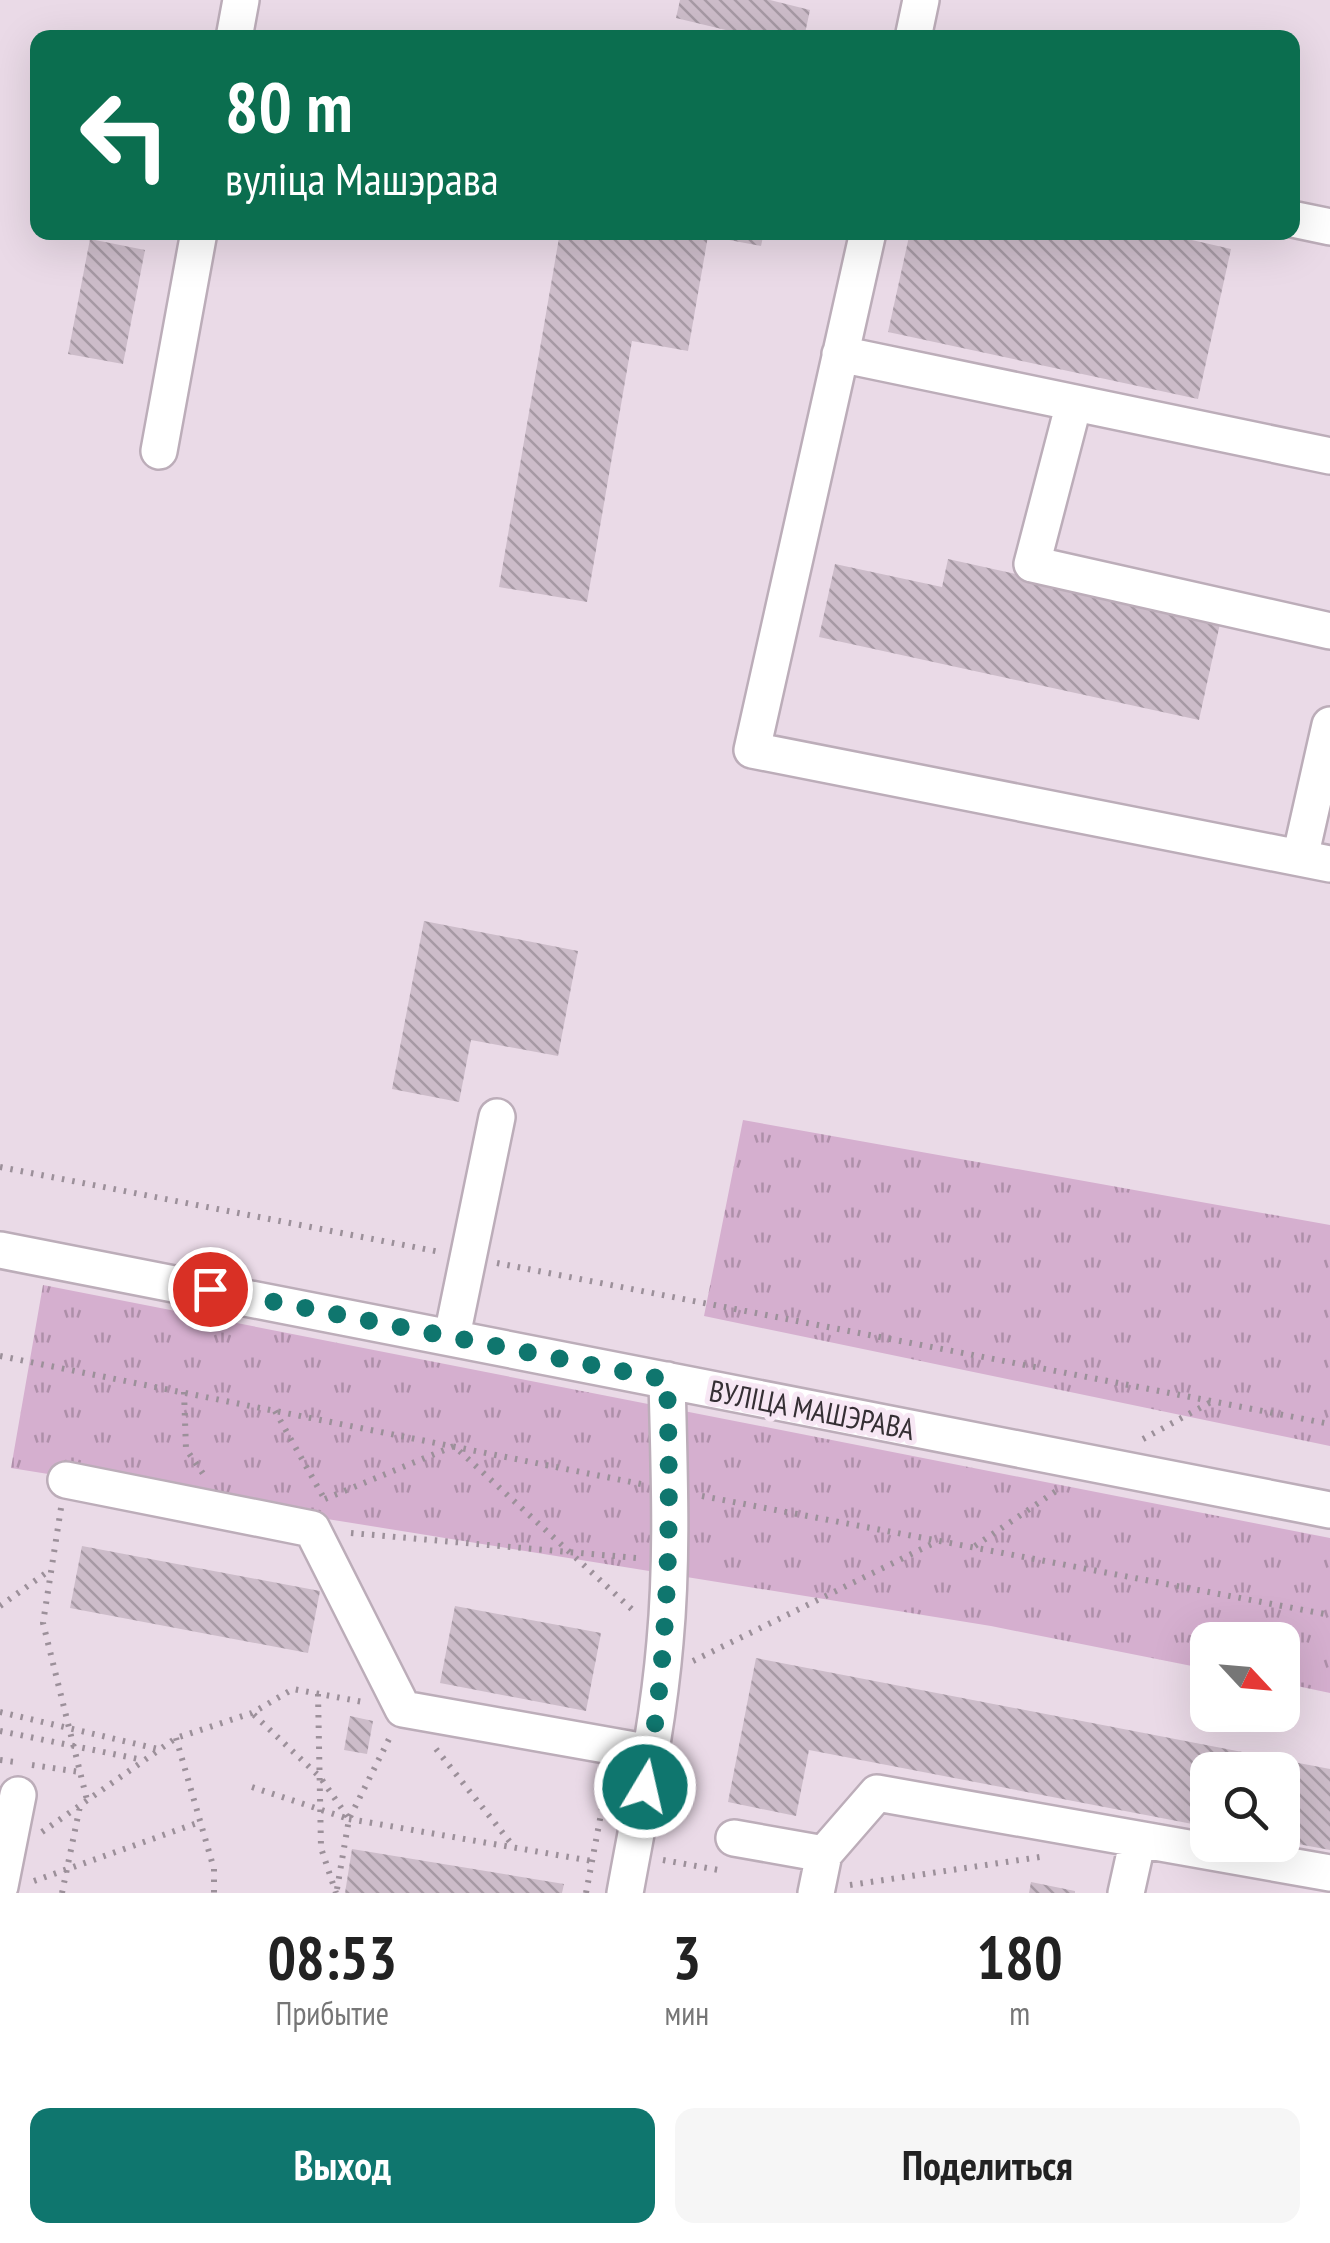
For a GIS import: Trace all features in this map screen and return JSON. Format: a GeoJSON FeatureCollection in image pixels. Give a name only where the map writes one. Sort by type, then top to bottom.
{"type":"FeatureCollection","features":[{"type":"Feature","properties":{"kind":"street"},"geometry":{"type":"LineString","coordinates":[[235,30],[240,0]]}},
{"type":"Feature","properties":{"kind":"street"},"geometry":{"type":"LineString","coordinates":[[914,30],[922,0]]}},
{"type":"Feature","properties":{"kind":"street"},"geometry":{"type":"LineString","coordinates":[[1300,220],[1330,226]]}},
{"type":"Feature","properties":{"kind":"street"},"geometry":{"type":"LineString","coordinates":[[159,452],[198,240]]}},
{"type":"Feature","properties":{"kind":"street"},"geometry":{"type":"LineString","coordinates":[[866,240],[752,750],[1315,861],[1330,725]]}},
{"type":"Feature","properties":{"kind":"street"},"geometry":{"type":"LineString","coordinates":[[840,354],[1330,456]]}},
{"type":"Feature","properties":{"kind":"street"},"geometry":{"type":"LineString","coordinates":[[1074,403],[1032,564],[1330,631]]}},
{"type":"Feature","properties":{"kind":"street"},"geometry":{"type":"LineString","coordinates":[[452,1336],[497,1117]]}},
{"type":"Feature","properties":{"kind":"street","name":"ВУЛІЦА МАШЭРАВА"},"geometry":{"type":"LineString","coordinates":[[0,1250],[1330,1510]]}},
{"type":"Feature","properties":{"kind":"street"},"geometry":{"type":"LineString","coordinates":[[625,1893],[651,1753],[665,1641],[667,1380]]}},
{"type":"Feature","properties":{"kind":"street"},"geometry":{"type":"LineString","coordinates":[[66,1480],[268,1520],[327,1520],[404,1709],[651,1753]]}},
{"type":"Feature","properties":{"kind":"street"},"geometry":{"type":"LineString","coordinates":[[734,1838],[819,1879],[877,1793],[1330,1873]]}},
{"type":"Feature","properties":{"kind":"street"},"geometry":{"type":"LineString","coordinates":[[14,1873],[18,1795]]}},
{"type":"Feature","properties":{"kind":"street"},"geometry":{"type":"LineString","coordinates":[[1126,1893],[1138,1839]]}},
{"type":"Feature","properties":{"kind":"path"},"geometry":{"type":"LineString","coordinates":[[0,1167],[1330,1424]]}},
{"type":"Feature","properties":{"kind":"path"},"geometry":{"type":"LineString","coordinates":[[184,1392],[186,1449],[230,1512]]}},
{"type":"Feature","properties":{"kind":"path"},"geometry":{"type":"LineString","coordinates":[[973,1548],[1095,1464],[1212,1402]]}},
{"type":"Feature","properties":{"kind":"path"},"geometry":{"type":"LineString","coordinates":[[274,1410],[327,1520]]}},
{"type":"Feature","properties":{"kind":"path"},"geometry":{"type":"LineString","coordinates":[[327,1520],[454,1446],[665,1641]]}},
{"type":"Feature","properties":{"kind":"path"},"geometry":{"type":"LineString","coordinates":[[62,1893],[84,1803],[80,1772],[43,1624],[66,1480]]}},
{"type":"Feature","properties":{"kind":"path"},"geometry":{"type":"LineString","coordinates":[[268,1520],[327,1520],[572,1555],[668,1559]]}},
{"type":"Feature","properties":{"kind":"path"},"geometry":{"type":"LineString","coordinates":[[660,1677],[939,1541]]}},
{"type":"Feature","properties":{"kind":"path"},"geometry":{"type":"LineString","coordinates":[[0,1606],[52,1570]]}},
{"type":"Feature","properties":{"kind":"path"},"geometry":{"type":"LineString","coordinates":[[14,1873],[84,1803],[176,1738],[252,1712],[293,1689],[404,1709],[514,1848]]}},
{"type":"Feature","properties":{"kind":"path"},"geometry":{"type":"LineString","coordinates":[[318,1694],[321,1848],[336,1893]]}},
{"type":"Feature","properties":{"kind":"path"},"geometry":{"type":"LineString","coordinates":[[336,1893],[349,1819],[404,1709]]}},
{"type":"Feature","properties":{"kind":"path"},"geometry":{"type":"LineString","coordinates":[[0,1712],[160,1750]]}},
{"type":"Feature","properties":{"kind":"path"},"geometry":{"type":"LineString","coordinates":[[252,1712],[320,1777],[349,1819]]}},
{"type":"Feature","properties":{"kind":"path"},"geometry":{"type":"LineString","coordinates":[[0,1731],[144,1760]]}},
{"type":"Feature","properties":{"kind":"path"},"geometry":{"type":"LineString","coordinates":[[176,1738],[214,1869],[214,1893]]}},
{"type":"Feature","properties":{"kind":"path"},"geometry":{"type":"LineString","coordinates":[[586,1893],[614,1746]]}},
{"type":"Feature","properties":{"kind":"path"},"geometry":{"type":"LineString","coordinates":[[0,1760],[80,1772]]}},
{"type":"Feature","properties":{"kind":"path"},"geometry":{"type":"LineString","coordinates":[[252,1787],[349,1819],[592,1861]]}},
{"type":"Feature","properties":{"kind":"path"},"geometry":{"type":"LineString","coordinates":[[14,1873],[67,1871],[200,1822]]}},
{"type":"Feature","properties":{"kind":"path"},"geometry":{"type":"LineString","coordinates":[[819,1879],[938,1875],[1047,1856]]}},
{"type":"Feature","properties":{"kind":"green space"},"geometry":{"type":"Polygon","coordinates":[[[743,1120],[1330,1225],[1330,1446],[704,1316],[743,1120]]]}},
{"type":"Feature","properties":{"kind":"green space"},"geometry":{"type":"Polygon","coordinates":[[[43,1285],[1330,1538],[1330,1693],[1300,1687],[1300,1622],[1190,1622],[1190,1666],[991,1626],[11,1468],[43,1285]]]}},
{"type":"Feature","properties":{"kind":"building"},"geometry":{"type":"Polygon","coordinates":[[[680,0],[770,0],[810,10],[806,30],[726,30],[676,18],[680,0]]]}},
{"type":"Feature","properties":{"kind":"building"},"geometry":{"type":"Polygon","coordinates":[[[90,240],[145,250],[123,364],[68,354],[90,240]]]}},
{"type":"Feature","properties":{"kind":"building"},"geometry":{"type":"Polygon","coordinates":[[[559,240],[707,240],[688,351],[632,341],[587,602],[499,587],[559,240]]]}},
{"type":"Feature","properties":{"kind":"building"},"geometry":{"type":"Polygon","coordinates":[[[729,240],[762,240],[761,246],[729,240]]]}},
{"type":"Feature","properties":{"kind":"building"},"geometry":{"type":"Polygon","coordinates":[[[908,240],[1192,240],[1231,249],[1198,399],[888,332],[908,240]]]}},
{"type":"Feature","properties":{"kind":"building"},"geometry":{"type":"Polygon","coordinates":[[[948,559],[1221,619],[1199,720],[819,637],[835,564],[942,587],[948,559]]]}},
{"type":"Feature","properties":{"kind":"building"},"geometry":{"type":"Polygon","coordinates":[[[424,921],[578,951],[558,1056],[471,1040],[459,1102],[392,1089],[424,921]]]}},
{"type":"Feature","properties":{"kind":"building"},"geometry":{"type":"Polygon","coordinates":[[[82,1546],[320,1591],[308,1653],[70,1608],[82,1546]]]}},
{"type":"Feature","properties":{"kind":"building"},"geometry":{"type":"Polygon","coordinates":[[[455,1606],[601,1633],[586,1711],[440,1683],[455,1606]]]}},
{"type":"Feature","properties":{"kind":"building"},"geometry":{"type":"Polygon","coordinates":[[[756,1658],[1242,1752],[1190,1752],[1190,1824],[809,1750],[796,1816],[728,1802],[756,1658]]]}},
{"type":"Feature","properties":{"kind":"building"},"geometry":{"type":"Polygon","coordinates":[[[350,1716],[373,1721],[367,1754],[344,1750],[350,1716]]]}},
{"type":"Feature","properties":{"kind":"building"},"geometry":{"type":"Polygon","coordinates":[[[1300,1763],[1330,1769],[1330,1850],[1300,1844],[1300,1763]]]}},
{"type":"Feature","properties":{"kind":"building"},"geometry":{"type":"Polygon","coordinates":[[[352,1849],[564,1884],[562,1893],[345,1893],[352,1849]]]}},
{"type":"Feature","properties":{"kind":"building"},"geometry":{"type":"Polygon","coordinates":[[[1031,1882],[1075,1891],[1075,1893],[1029,1893],[1031,1882]]]}},
{"type":"Feature","properties":{"kind":"route"},"geometry":{"type":"LineString","coordinates":[[210,1289],[667,1380],[670,1490],[665,1641],[645,1787]]}}]}
